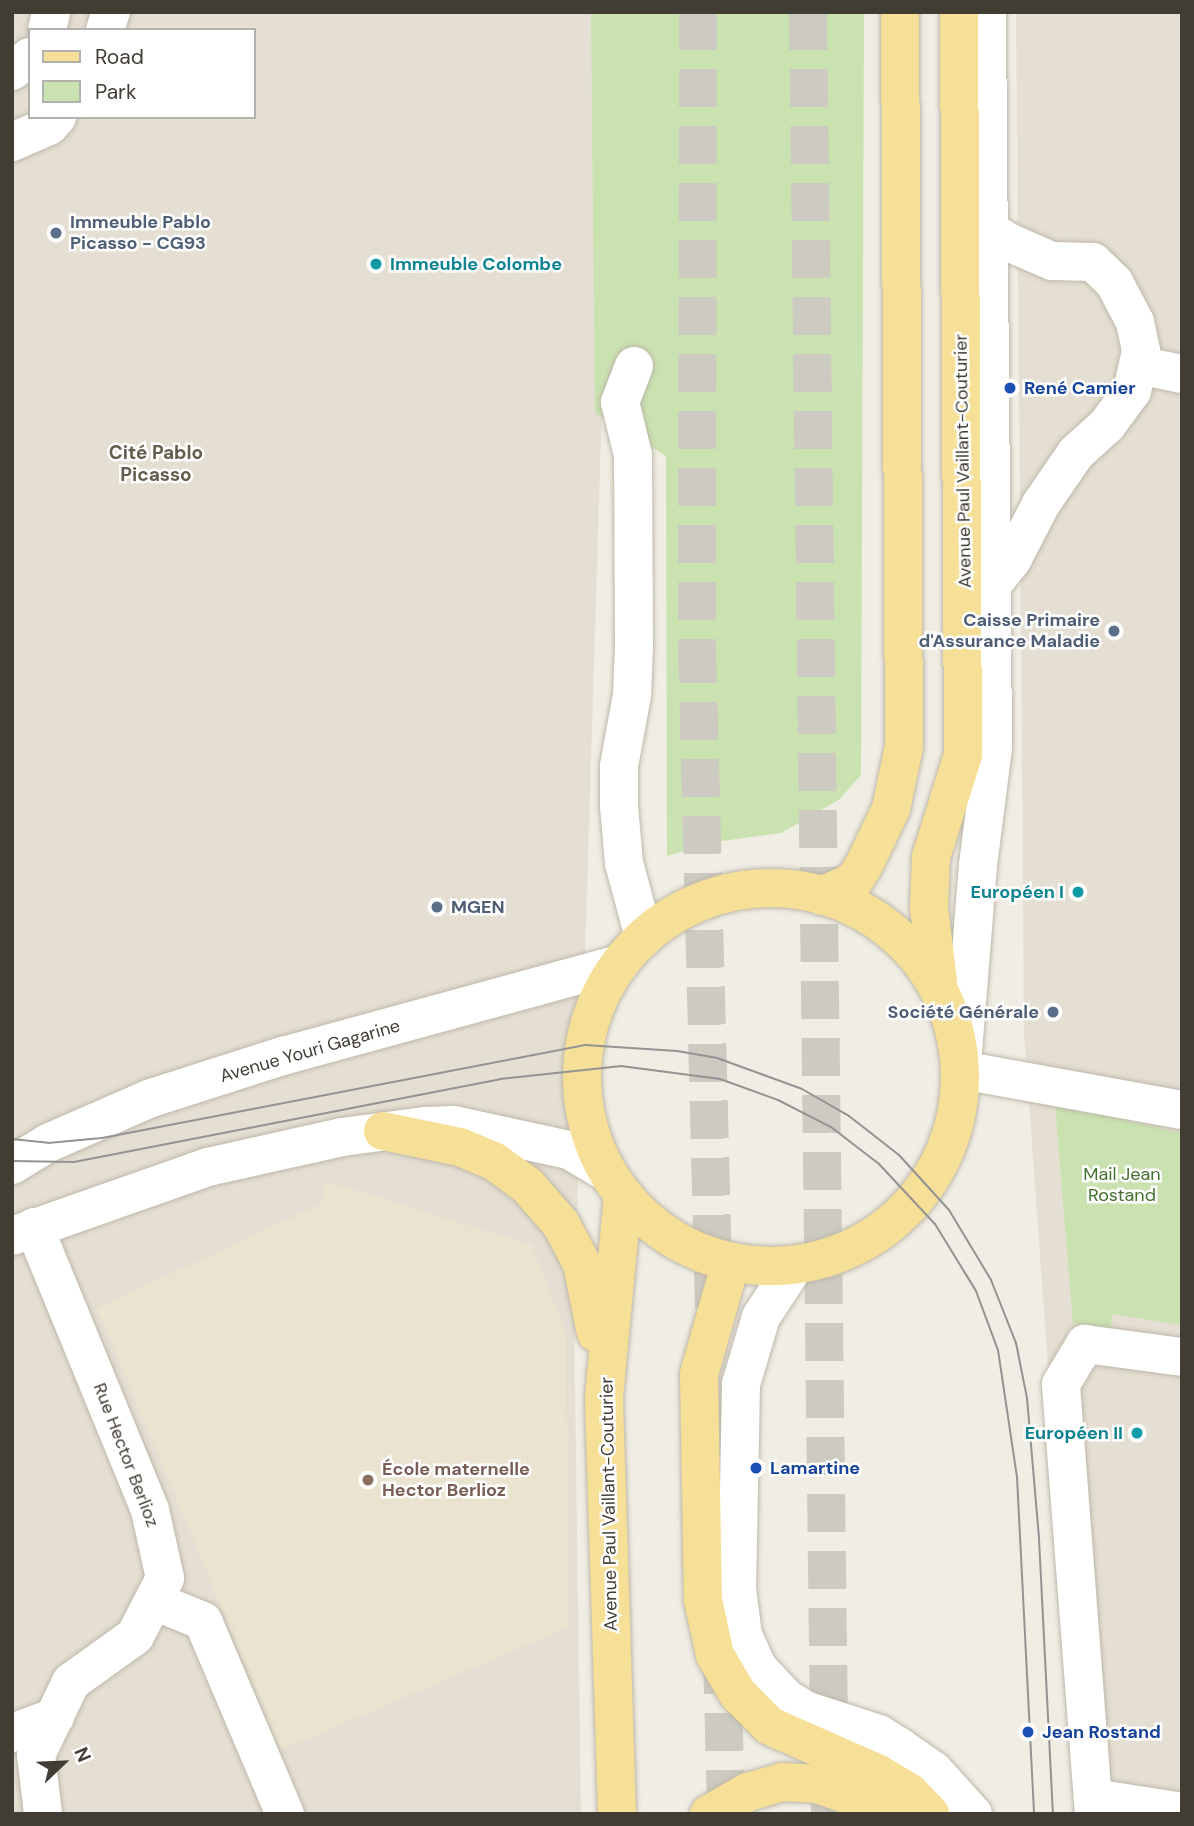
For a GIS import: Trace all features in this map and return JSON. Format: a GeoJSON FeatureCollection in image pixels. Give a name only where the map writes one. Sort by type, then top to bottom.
{"type":"FeatureCollection","features":[{"type":"Feature","properties":{"kind":"main road"},"geometry":{"type":"LineString","coordinates":[[822,896],[854,881],[864,865],[891,809],[904,747],[900,12]]}},
{"type":"Feature","properties":{"kind":"main road","name":"Avenue Paul Vaillant-Couturier"},"geometry":{"type":"LineString","coordinates":[[939,988],[901,937],[855,909],[822,896],[760,885],[682,909],[632,951],[590,1021],[582,1068],[583,1112],[615,1184],[672,1239],[731,1262],[795,1265],[841,1253],[872,1238],[916,1200],[943,1163],[950,1142],[962,1095],[962,1067],[939,988],[929,883],[938,831],[963,755],[965,625],[959,12]]}},
{"type":"Feature","properties":{"kind":"main road"},"geometry":{"type":"LineString","coordinates":[[383,1131],[477,1153],[511,1172],[546,1203],[574,1247],[588,1281],[604,1397]]}},
{"type":"Feature","properties":{"kind":"main road","name":"Avenue Paul Vaillant-Couturier"},"geometry":{"type":"LineString","coordinates":[[615,1184],[604,1397],[617,1814]]}},
{"type":"Feature","properties":{"kind":"main road"},"geometry":{"type":"LineString","coordinates":[[731,1262],[699,1374],[703,1600],[715,1655],[738,1694],[770,1727],[877,1773],[910,1793],[930,1814]]}},
{"type":"Feature","properties":{"kind":"main road"},"geometry":{"type":"LineString","coordinates":[[709,1814],[740,1796],[782,1782],[817,1784],[863,1800],[884,1814]]}},
{"type":"Feature","properties":{"kind":"street","name":"Avenue Paul Vaillant-Couturier"},"geometry":{"type":"LineString","coordinates":[[962,1067],[978,865],[993,748],[987,12]]}},
{"type":"Feature","properties":{"kind":"street"},"geometry":{"type":"LineString","coordinates":[[12,71],[28,59]]}},
{"type":"Feature","properties":{"kind":"street"},"geometry":{"type":"LineString","coordinates":[[12,142],[49,126],[55,119]]}},
{"type":"Feature","properties":{"kind":"street"},"geometry":{"type":"LineString","coordinates":[[959,208],[989,230],[1052,261],[1093,262],[1114,282],[1135,322],[1141,351],[1132,391],[1107,425],[1076,453],[1041,504],[1012,560],[993,581],[965,625]]}},
{"type":"Feature","properties":{"kind":"street"},"geometry":{"type":"LineString","coordinates":[[1138,365],[1182,374]]}},
{"type":"Feature","properties":{"kind":"street"},"geometry":{"type":"LineString","coordinates":[[632,951],[619,806],[619,766],[632,695],[634,646],[633,455],[621,402],[634,366]]}},
{"type":"Feature","properties":{"kind":"street","name":"Avenue Youri Gagarine"},"geometry":{"type":"LineString","coordinates":[[12,1165],[48,1143],[152,1098],[632,951]]}},
{"type":"Feature","properties":{"kind":"street"},"geometry":{"type":"LineString","coordinates":[[962,1067],[1182,1110]]}},
{"type":"Feature","properties":{"kind":"street"},"geometry":{"type":"LineString","coordinates":[[20,1225],[208,1167],[383,1131],[454,1125],[569,1150],[615,1184]]}},
{"type":"Feature","properties":{"kind":"street","name":"Rue Hector Berlioz"},"geometry":{"type":"LineString","coordinates":[[20,1225],[150,1510],[165,1578],[135,1636],[71,1682],[36,1755],[43,1814]]}},
{"type":"Feature","properties":{"kind":"street"},"geometry":{"type":"LineString","coordinates":[[795,1265],[761,1317],[741,1384],[737,1589],[743,1635],[758,1668],[786,1698],[805,1710],[879,1734],[934,1771],[973,1814]]}},
{"type":"Feature","properties":{"kind":"street"},"geometry":{"type":"LineString","coordinates":[[1182,1357],[1085,1344],[1061,1384],[1094,1806],[1182,1812]]}},
{"type":"Feature","properties":{"kind":"street"},"geometry":{"type":"LineString","coordinates":[[154,1601],[203,1622],[285,1814]]}},
{"type":"Feature","properties":{"kind":"street"},"geometry":{"type":"LineString","coordinates":[[12,1733],[55,1717]]}},
{"type":"Feature","properties":{"kind":"shaded area"},"geometry":{"type":"Polygon","coordinates":[[[12,12],[614,12],[574,1317],[581,1814],[12,1814],[12,12]]]}},
{"type":"Feature","properties":{"kind":"shaded area"},"geometry":{"type":"Polygon","coordinates":[[[1016,12],[1182,12],[1182,1814],[1080,1814],[1024,1032],[1016,12]]]}},
{"type":"Feature","properties":{"kind":"shaded area","name":"École maternelle Hector Berlioz"},"geometry":{"type":"Polygon","coordinates":[[[326,1181],[532,1245],[566,1334],[569,1627],[281,1750],[97,1308],[321,1204],[326,1181]]]}},
{"type":"Feature","properties":{"kind":"green space"},"geometry":{"type":"Polygon","coordinates":[[[591,12],[864,12],[861,775],[840,799],[781,833],[715,842],[667,856],[666,456],[595,413],[591,12]]]}},
{"type":"Feature","properties":{"kind":"green space","name":"Mail Jean Rostand"},"geometry":{"type":"Polygon","coordinates":[[[1055,1105],[1182,1133],[1182,1325],[1113,1314],[1110,1329],[1073,1323],[1055,1105]]]}},
{"type":"Feature","properties":{"kind":"tunnel"},"geometry":{"type":"LineString","coordinates":[[698,12],[697,645],[714,1308]]}},
{"type":"Feature","properties":{"kind":"tunnel"},"geometry":{"type":"LineString","coordinates":[[808,12],[830,1814]]}},
{"type":"Feature","properties":{"kind":"tunnel"},"geometry":{"type":"LineString","coordinates":[[722,1656],[726,1814]]}},
{"type":"Feature","properties":{"kind":"tram line"},"geometry":{"type":"LineString","coordinates":[[12,1139],[48,1143],[102,1138],[585,1045],[677,1051],[717,1058],[802,1089],[849,1116],[899,1155],[949,1210],[991,1280],[1016,1343],[1027,1398],[1039,1539],[1053,1814]]}},
{"type":"Feature","properties":{"kind":"tram line"},"geometry":{"type":"LineString","coordinates":[[12,1161],[74,1162],[500,1079],[621,1066],[720,1079],[778,1100],[831,1127],[879,1164],[935,1224],[976,1291],[998,1350],[1017,1477],[1034,1814]]}},
{"type":"Feature","properties":{"kind":"place","name":"Immeuble Pablo Picasso - CG93"},"geometry":{"type":"Point","coordinates":[56,233]}},
{"type":"Feature","properties":{"kind":"place","name":"Immeuble Colombe"},"geometry":{"type":"Point","coordinates":[376,264]}},
{"type":"Feature","properties":{"kind":"place","name":"René Camier"},"geometry":{"type":"Point","coordinates":[1010,388]}},
{"type":"Feature","properties":{"kind":"place","name":"Caisse Primaire d'Assurance Maladie"},"geometry":{"type":"Point","coordinates":[1114,631]}},
{"type":"Feature","properties":{"kind":"place","name":"Européen I"},"geometry":{"type":"Point","coordinates":[1078,892]}},
{"type":"Feature","properties":{"kind":"place","name":"MGEN"},"geometry":{"type":"Point","coordinates":[437,907]}},
{"type":"Feature","properties":{"kind":"place","name":"Société Générale"},"geometry":{"type":"Point","coordinates":[1053,1012]}},
{"type":"Feature","properties":{"kind":"place","name":"Européen II"},"geometry":{"type":"Point","coordinates":[1137,1433]}},
{"type":"Feature","properties":{"kind":"place","name":"Lamartine"},"geometry":{"type":"Point","coordinates":[756,1468]}},
{"type":"Feature","properties":{"kind":"place","name":"École maternelle Hector Berlioz"},"geometry":{"type":"Point","coordinates":[368,1480]}},
{"type":"Feature","properties":{"kind":"place","name":"Jean Rostand"},"geometry":{"type":"Point","coordinates":[1028,1732]}},
{"type":"Feature","properties":{"kind":"district","name":"Cité Pablo Picasso"},"geometry":{"type":"Point","coordinates":[156,464]}}]}
